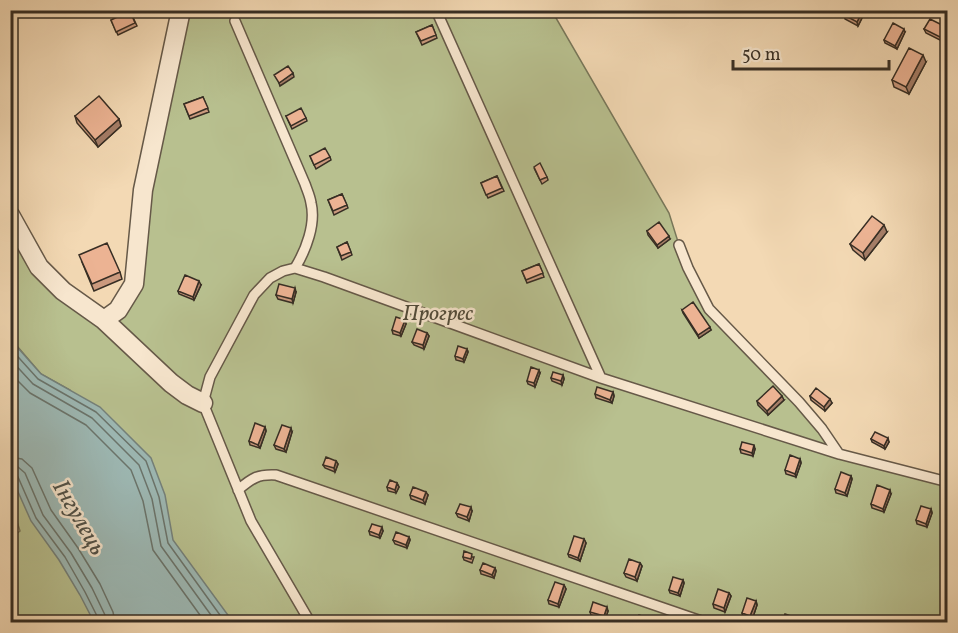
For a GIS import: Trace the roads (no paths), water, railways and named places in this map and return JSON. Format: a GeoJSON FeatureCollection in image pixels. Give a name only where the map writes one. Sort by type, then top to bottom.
{"type":"FeatureCollection","features":[{"type":"Feature","properties":{"kind":"street"},"geometry":{"type":"LineString","coordinates":[[104,320],[118,310],[134,284],[143,190],[181,10]]}},
{"type":"Feature","properties":{"kind":"street"},"geometry":{"type":"LineString","coordinates":[[10,215],[39,267],[63,291],[104,320],[171,383],[203,403]]}},
{"type":"Feature","properties":{"kind":"lane"},"geometry":{"type":"LineString","coordinates":[[436,10],[601,378]]}},
{"type":"Feature","properties":{"kind":"lane"},"geometry":{"type":"LineString","coordinates":[[234,21],[312,205],[312,226],[301,258],[295,268]]}},
{"type":"Feature","properties":{"kind":"lane"},"geometry":{"type":"LineString","coordinates":[[679,245],[709,309],[799,402],[840,454]]}},
{"type":"Feature","properties":{"kind":"lane"},"geometry":{"type":"LineString","coordinates":[[310,622],[251,521],[203,403],[210,377],[254,295],[270,278],[295,268],[601,378],[840,454],[948,482]]}},
{"type":"Feature","properties":{"kind":"lane"},"geometry":{"type":"LineString","coordinates":[[238,490],[262,474],[276,475],[704,622]]}},
{"type":"Feature","properties":{"kind":"water","name":"Інгулець"},"geometry":{"type":"Polygon","coordinates":[[[10,339],[41,374],[100,407],[151,458],[165,495],[173,540],[233,622],[94,622],[59,560],[31,521],[11,476],[10,339]]]}},
{"type":"Feature","properties":{"kind":"park label","name":"Прогрес"},"geometry":{"type":"Point","coordinates":[438,314]}}]}
